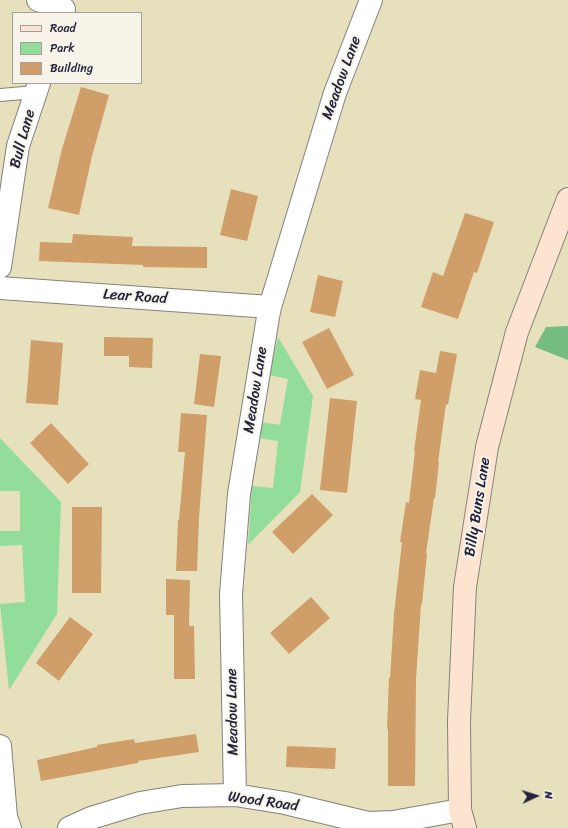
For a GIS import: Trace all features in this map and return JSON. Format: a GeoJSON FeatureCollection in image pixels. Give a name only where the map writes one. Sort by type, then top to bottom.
{"type":"FeatureCollection","features":[{"type":"Feature","properties":{"kind":"street"},"geometry":{"type":"LineString","coordinates":[[38,0],[65,7]]}},
{"type":"Feature","properties":{"kind":"street","name":"Meadow Lane"},"geometry":{"type":"LineString","coordinates":[[235,795],[230,594],[239,494],[270,307],[335,93],[371,0]]}},
{"type":"Feature","properties":{"kind":"street","name":"Bull Lane"},"geometry":{"type":"LineString","coordinates":[[0,267],[18,146],[37,88]]}},
{"type":"Feature","properties":{"kind":"street","name":"Billy Buns Lane"},"geometry":{"type":"LineString","coordinates":[[462,819],[459,721],[465,587],[487,447],[517,332],[568,199]]}},
{"type":"Feature","properties":{"kind":"street","name":"Lear Road"},"geometry":{"type":"LineString","coordinates":[[0,288],[270,307]]}},
{"type":"Feature","properties":{"kind":"street"},"geometry":{"type":"LineString","coordinates":[[0,746],[6,817],[10,828]]}},
{"type":"Feature","properties":{"kind":"street","name":"Wood Road"},"geometry":{"type":"LineString","coordinates":[[69,828],[91,818],[140,803],[182,796],[235,795],[285,803],[368,823],[462,819]]}},
{"type":"Feature","properties":{"kind":"lane"},"geometry":{"type":"LineString","coordinates":[[0,96],[37,88]]}},
{"type":"Feature","properties":{"kind":"green space"},"geometry":{"type":"Polygon","coordinates":[[[568,326],[568,360],[535,347],[546,327],[568,326]]]}},
{"type":"Feature","properties":{"kind":"green space"},"geometry":{"type":"Polygon","coordinates":[[[278,337],[313,396],[300,492],[248,545],[252,486],[273,488],[278,441],[258,438],[261,422],[280,425],[288,379],[269,375],[278,337]]]}},
{"type":"Feature","properties":{"kind":"green space"},"geometry":{"type":"Polygon","coordinates":[[[0,438],[61,502],[57,614],[9,690],[0,604],[25,602],[22,545],[0,546],[0,531],[20,531],[20,491],[0,491],[0,438]]]}},
{"type":"Feature","properties":{"kind":"building"},"geometry":{"type":"Polygon","coordinates":[[[81,87],[109,95],[92,156],[79,215],[48,208],[62,149],[81,87]]]}},
{"type":"Feature","properties":{"kind":"building"},"geometry":{"type":"Polygon","coordinates":[[[231,189],[258,196],[247,241],[220,235],[231,189]]]}},
{"type":"Feature","properties":{"kind":"building"},"geometry":{"type":"Polygon","coordinates":[[[465,213],[494,222],[477,273],[474,272],[458,319],[421,307],[433,272],[443,276],[465,213]]]}},
{"type":"Feature","properties":{"kind":"building"},"geometry":{"type":"Polygon","coordinates":[[[73,234],[133,237],[132,246],[207,247],[207,268],[143,267],[143,265],[39,261],[40,242],[72,243],[73,234]]]}},
{"type":"Feature","properties":{"kind":"building"},"geometry":{"type":"Polygon","coordinates":[[[318,275],[343,281],[335,317],[310,312],[318,275]]]}},
{"type":"Feature","properties":{"kind":"building"},"geometry":{"type":"Polygon","coordinates":[[[329,328],[354,375],[327,389],[302,342],[329,328]]]}},
{"type":"Feature","properties":{"kind":"building"},"geometry":{"type":"Polygon","coordinates":[[[104,337],[153,338],[152,368],[129,367],[129,356],[104,356],[104,337]]]}},
{"type":"Feature","properties":{"kind":"building"},"geometry":{"type":"Polygon","coordinates":[[[31,340],[63,343],[58,405],[26,403],[31,340]]]}},
{"type":"Feature","properties":{"kind":"building"},"geometry":{"type":"Polygon","coordinates":[[[440,351],[457,354],[448,405],[446,404],[438,462],[435,498],[426,553],[421,604],[416,679],[415,786],[388,786],[387,729],[389,678],[402,542],[400,542],[406,502],[409,503],[421,400],[415,399],[420,370],[436,373],[440,351]]]}},
{"type":"Feature","properties":{"kind":"building"},"geometry":{"type":"Polygon","coordinates":[[[200,354],[221,356],[214,407],[194,404],[200,354]]]}},
{"type":"Feature","properties":{"kind":"building"},"geometry":{"type":"Polygon","coordinates":[[[330,398],[357,401],[347,493],[320,490],[330,398]]]}},
{"type":"Feature","properties":{"kind":"building"},"geometry":{"type":"Polygon","coordinates":[[[181,413],[207,415],[199,517],[197,571],[176,571],[178,520],[185,452],[178,452],[181,413]]]}},
{"type":"Feature","properties":{"kind":"building"},"geometry":{"type":"Polygon","coordinates":[[[51,423],[89,464],[68,484],[30,443],[51,423]]]}},
{"type":"Feature","properties":{"kind":"building"},"geometry":{"type":"Polygon","coordinates":[[[312,494],[333,515],[293,554],[272,532],[312,494]]]}},
{"type":"Feature","properties":{"kind":"building"},"geometry":{"type":"Polygon","coordinates":[[[72,507],[102,507],[101,593],[72,593],[72,507]]]}},
{"type":"Feature","properties":{"kind":"building"},"geometry":{"type":"Polygon","coordinates":[[[166,579],[190,580],[189,626],[194,626],[195,679],[174,679],[174,615],[166,615],[166,579]]]}},
{"type":"Feature","properties":{"kind":"building"},"geometry":{"type":"Polygon","coordinates":[[[311,597],[330,618],[289,654],[270,633],[311,597]]]}},
{"type":"Feature","properties":{"kind":"building"},"geometry":{"type":"Polygon","coordinates":[[[70,617],[93,634],[59,681],[36,663],[70,617]]]}},
{"type":"Feature","properties":{"kind":"building"},"geometry":{"type":"Polygon","coordinates":[[[196,734],[199,752],[138,761],[138,763],[41,781],[37,760],[97,747],[97,745],[134,739],[135,743],[196,734]]]}},
{"type":"Feature","properties":{"kind":"building"},"geometry":{"type":"Polygon","coordinates":[[[287,746],[336,748],[335,769],[286,767],[287,746]]]}}]}
